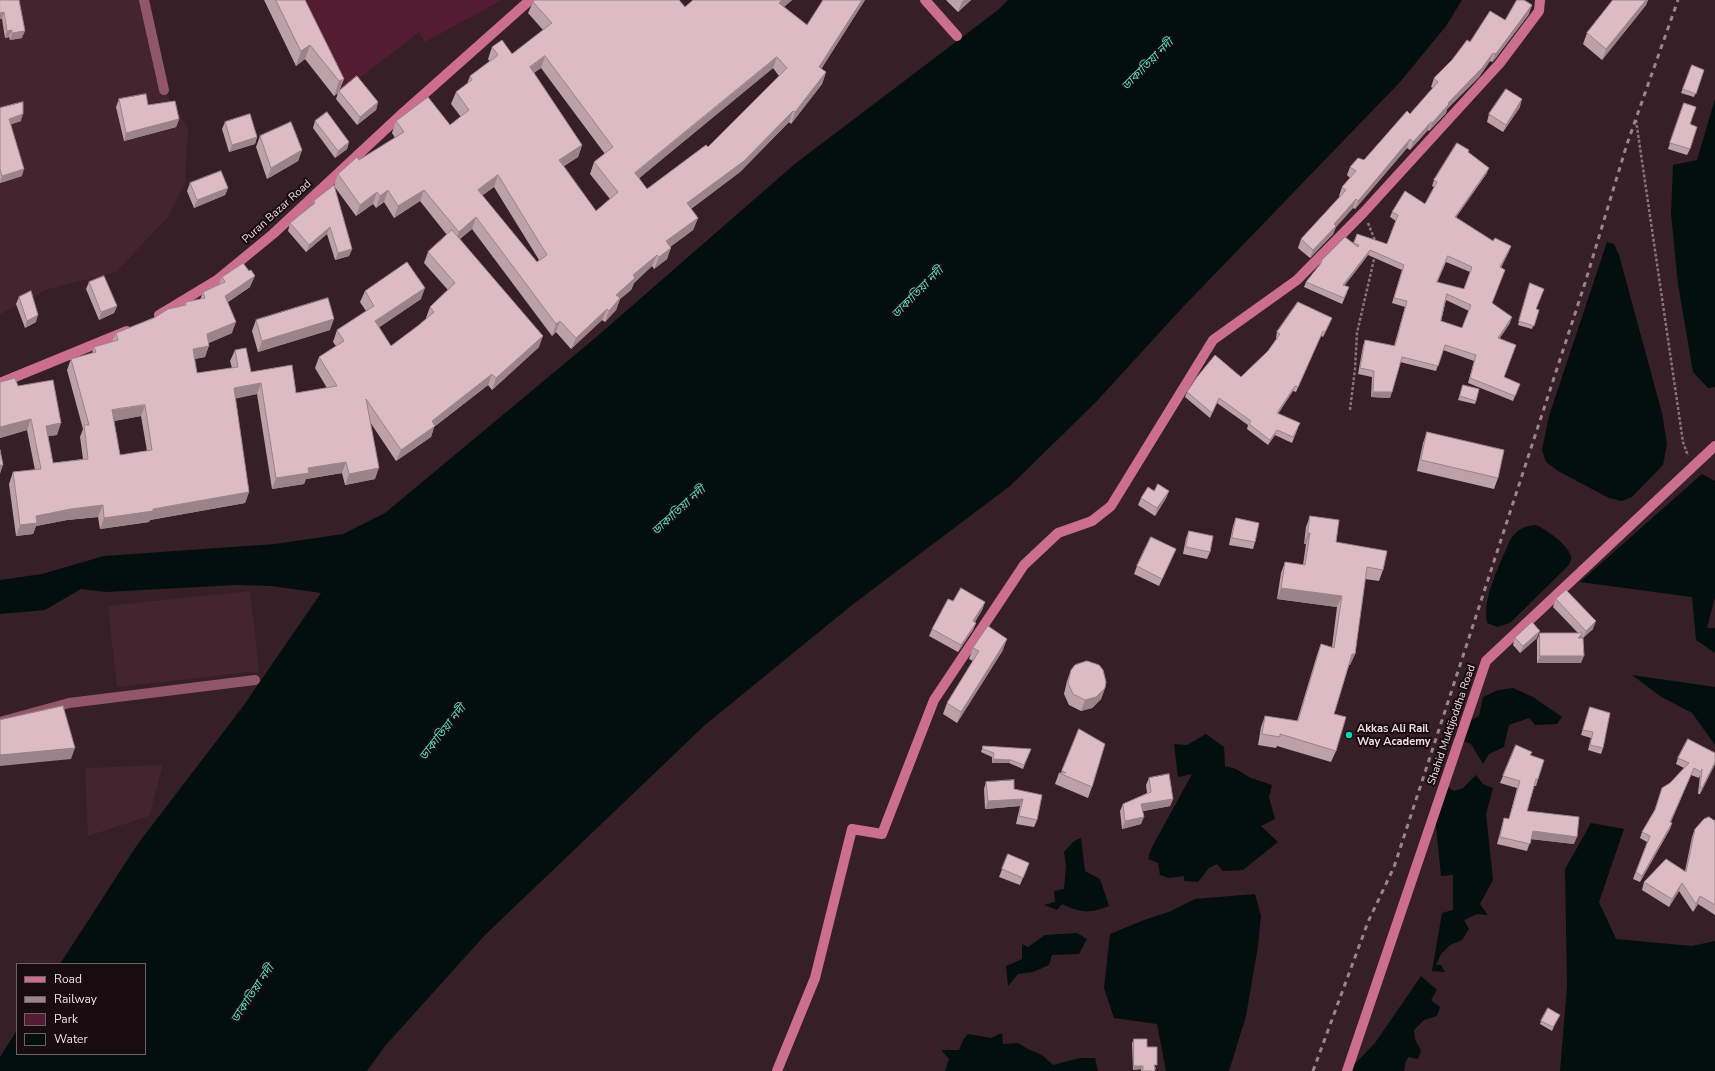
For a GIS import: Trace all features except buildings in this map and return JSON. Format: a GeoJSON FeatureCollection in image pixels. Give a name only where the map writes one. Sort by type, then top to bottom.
{"type":"FeatureCollection","features":[{"type":"Feature","properties":{"kind":"street"},"geometry":{"type":"LineString","coordinates":[[144,0],[164,90]]}},
{"type":"Feature","properties":{"kind":"street","name":"Puran Bazar Road"},"geometry":{"type":"LineString","coordinates":[[153,319],[217,280],[273,234],[404,112],[530,0]]}},
{"type":"Feature","properties":{"kind":"street"},"geometry":{"type":"LineString","coordinates":[[925,0],[957,36]]}},
{"type":"Feature","properties":{"kind":"street"},"geometry":{"type":"LineString","coordinates":[[777,1071],[815,978],[833,899],[852,829],[882,834],[934,700],[1024,565],[1058,534],[1092,521],[1111,506],[1212,340],[1297,280],[1364,212],[1500,62],[1539,11],[1540,0]]}},
{"type":"Feature","properties":{"kind":"street"},"geometry":{"type":"LineString","coordinates":[[0,383],[133,328]]}},
{"type":"Feature","properties":{"kind":"street","name":"Shahid Muktijoddha Road"},"geometry":{"type":"LineString","coordinates":[[1347,1071],[1486,661],[1715,446]]}},
{"type":"Feature","properties":{"kind":"street"},"geometry":{"type":"LineString","coordinates":[[0,722],[70,703],[255,680]]}},
{"type":"Feature","properties":{"kind":"path"},"geometry":{"type":"LineString","coordinates":[[1636,120],[1683,442],[1691,468]]}},
{"type":"Feature","properties":{"kind":"path"},"geometry":{"type":"LineString","coordinates":[[1364,212],[1377,247]]}},
{"type":"Feature","properties":{"kind":"path"},"geometry":{"type":"LineString","coordinates":[[1350,410],[1355,369],[1357,333],[1375,255]]}},
{"type":"Feature","properties":{"kind":"shaded area"},"geometry":{"type":"Polygon","coordinates":[[[0,0],[141,0],[149,33],[155,77],[188,128],[185,183],[168,217],[116,272],[48,289],[0,314],[0,0]]]}},
{"type":"Feature","properties":{"kind":"shaded area"},"geometry":{"type":"Polygon","coordinates":[[[250,591],[259,671],[117,687],[108,606],[250,591]]]}},
{"type":"Feature","properties":{"kind":"shaded area"},"geometry":{"type":"Polygon","coordinates":[[[163,765],[149,816],[88,836],[85,768],[163,765]]]}},
{"type":"Feature","properties":{"kind":"green space"},"geometry":{"type":"Polygon","coordinates":[[[294,0],[502,0],[425,42],[419,32],[339,94],[294,0]]]}},
{"type":"Feature","properties":{"kind":"water","name":"ডাকাতিয়া নদী"},"geometry":{"type":"Polygon","coordinates":[[[1008,0],[1462,0],[1446,26],[1400,82],[1182,308],[1096,402],[1010,486],[852,605],[705,725],[485,935],[385,1046],[367,1071],[0,1071],[0,1057],[16,1032],[16,1055],[146,1055],[146,963],[61,963],[137,845],[244,705],[321,593],[271,586],[235,585],[106,592],[81,589],[45,610],[0,614],[0,580],[42,574],[104,556],[275,544],[343,534],[385,513],[594,339],[796,163],[998,10],[1008,0]]]}},
{"type":"Feature","properties":{"kind":"water"},"geometry":{"type":"Polygon","coordinates":[[[1715,99],[1715,387],[1708,388],[1693,372],[1678,284],[1671,214],[1673,165],[1697,160],[1715,99]]]}},
{"type":"Feature","properties":{"kind":"water"},"geometry":{"type":"Polygon","coordinates":[[[1607,242],[1614,244],[1619,255],[1662,413],[1667,444],[1663,465],[1632,497],[1622,501],[1609,498],[1558,471],[1546,462],[1542,450],[1549,416],[1607,242]]]}},
{"type":"Feature","properties":{"kind":"water"},"geometry":{"type":"Polygon","coordinates":[[[1702,474],[1715,481],[1715,597],[1707,628],[1715,628],[1715,653],[1696,640],[1692,597],[1580,582],[1702,474]]]}},
{"type":"Feature","properties":{"kind":"water"},"geometry":{"type":"Polygon","coordinates":[[[1536,525],[1551,534],[1566,547],[1571,557],[1569,565],[1510,623],[1497,627],[1487,623],[1486,613],[1489,592],[1510,540],[1521,529],[1527,526],[1536,525]]]}},
{"type":"Feature","properties":{"kind":"water"},"geometry":{"type":"Polygon","coordinates":[[[1632,675],[1715,687],[1715,745],[1692,713],[1660,696],[1632,675]]]}},
{"type":"Feature","properties":{"kind":"water"},"geometry":{"type":"Polygon","coordinates":[[[1513,688],[1533,697],[1562,717],[1557,724],[1535,725],[1529,718],[1509,725],[1504,747],[1489,754],[1483,764],[1471,744],[1454,737],[1458,727],[1479,716],[1483,697],[1498,690],[1513,688]]]}},
{"type":"Feature","properties":{"kind":"water"},"geometry":{"type":"Polygon","coordinates":[[[1206,734],[1224,747],[1225,766],[1236,769],[1251,778],[1272,785],[1269,797],[1275,819],[1261,826],[1278,842],[1243,870],[1223,871],[1217,864],[1209,868],[1198,882],[1184,881],[1184,876],[1169,878],[1160,875],[1158,863],[1148,859],[1151,849],[1192,774],[1178,777],[1174,744],[1187,745],[1206,734]]]}},
{"type":"Feature","properties":{"kind":"water"},"geometry":{"type":"Polygon","coordinates":[[[1476,775],[1483,784],[1493,788],[1486,814],[1493,880],[1480,904],[1488,915],[1477,914],[1464,920],[1469,929],[1462,940],[1450,945],[1441,954],[1436,965],[1441,965],[1445,972],[1432,971],[1442,913],[1453,910],[1453,875],[1441,876],[1434,807],[1441,782],[1454,791],[1463,788],[1476,775]]]}},
{"type":"Feature","properties":{"kind":"water"},"geometry":{"type":"Polygon","coordinates":[[[1591,823],[1624,829],[1599,902],[1616,939],[1692,946],[1715,941],[1715,1071],[1560,1071],[1567,987],[1565,869],[1591,823]]]}},
{"type":"Feature","properties":{"kind":"water"},"geometry":{"type":"Polygon","coordinates":[[[1081,838],[1085,871],[1100,879],[1109,906],[1096,910],[1080,911],[1062,904],[1057,910],[1044,905],[1055,902],[1054,891],[1064,889],[1066,866],[1064,852],[1074,841],[1081,838]]]}},
{"type":"Feature","properties":{"kind":"water"},"geometry":{"type":"Polygon","coordinates":[[[1255,894],[1261,916],[1258,946],[1246,1016],[1229,1071],[1166,1071],[1157,1024],[1114,1018],[1104,988],[1110,934],[1144,920],[1169,912],[1195,899],[1255,894]]]}},
{"type":"Feature","properties":{"kind":"water"},"geometry":{"type":"Polygon","coordinates":[[[1077,933],[1087,939],[1079,954],[1052,955],[1049,965],[1033,972],[1018,974],[1008,986],[1006,966],[1022,959],[1022,944],[1028,947],[1045,935],[1077,933]]]}},
{"type":"Feature","properties":{"kind":"water"},"geometry":{"type":"Polygon","coordinates":[[[1421,976],[1437,990],[1431,1000],[1440,1007],[1437,1016],[1424,1020],[1414,1030],[1415,1039],[1421,1051],[1418,1059],[1408,1057],[1404,1071],[1348,1071],[1375,1043],[1421,976]]]}},
{"type":"Feature","properties":{"kind":"water"},"geometry":{"type":"Polygon","coordinates":[[[1002,1033],[1003,1044],[1018,1043],[1042,1055],[1053,1065],[1080,1058],[1095,1058],[1098,1071],[945,1071],[949,1059],[941,1050],[959,1050],[963,1040],[968,1034],[991,1038],[1002,1033]]]}},
{"type":"Feature","properties":{"kind":"railway"},"geometry":{"type":"LineString","coordinates":[[1313,1071],[1368,922],[1394,867],[1585,283],[1627,144],[1678,0]]}},
{"type":"Feature","properties":{"kind":"place","name":"Akkas Ali Rail Way Academy"},"geometry":{"type":"Point","coordinates":[1349,735]}}]}
